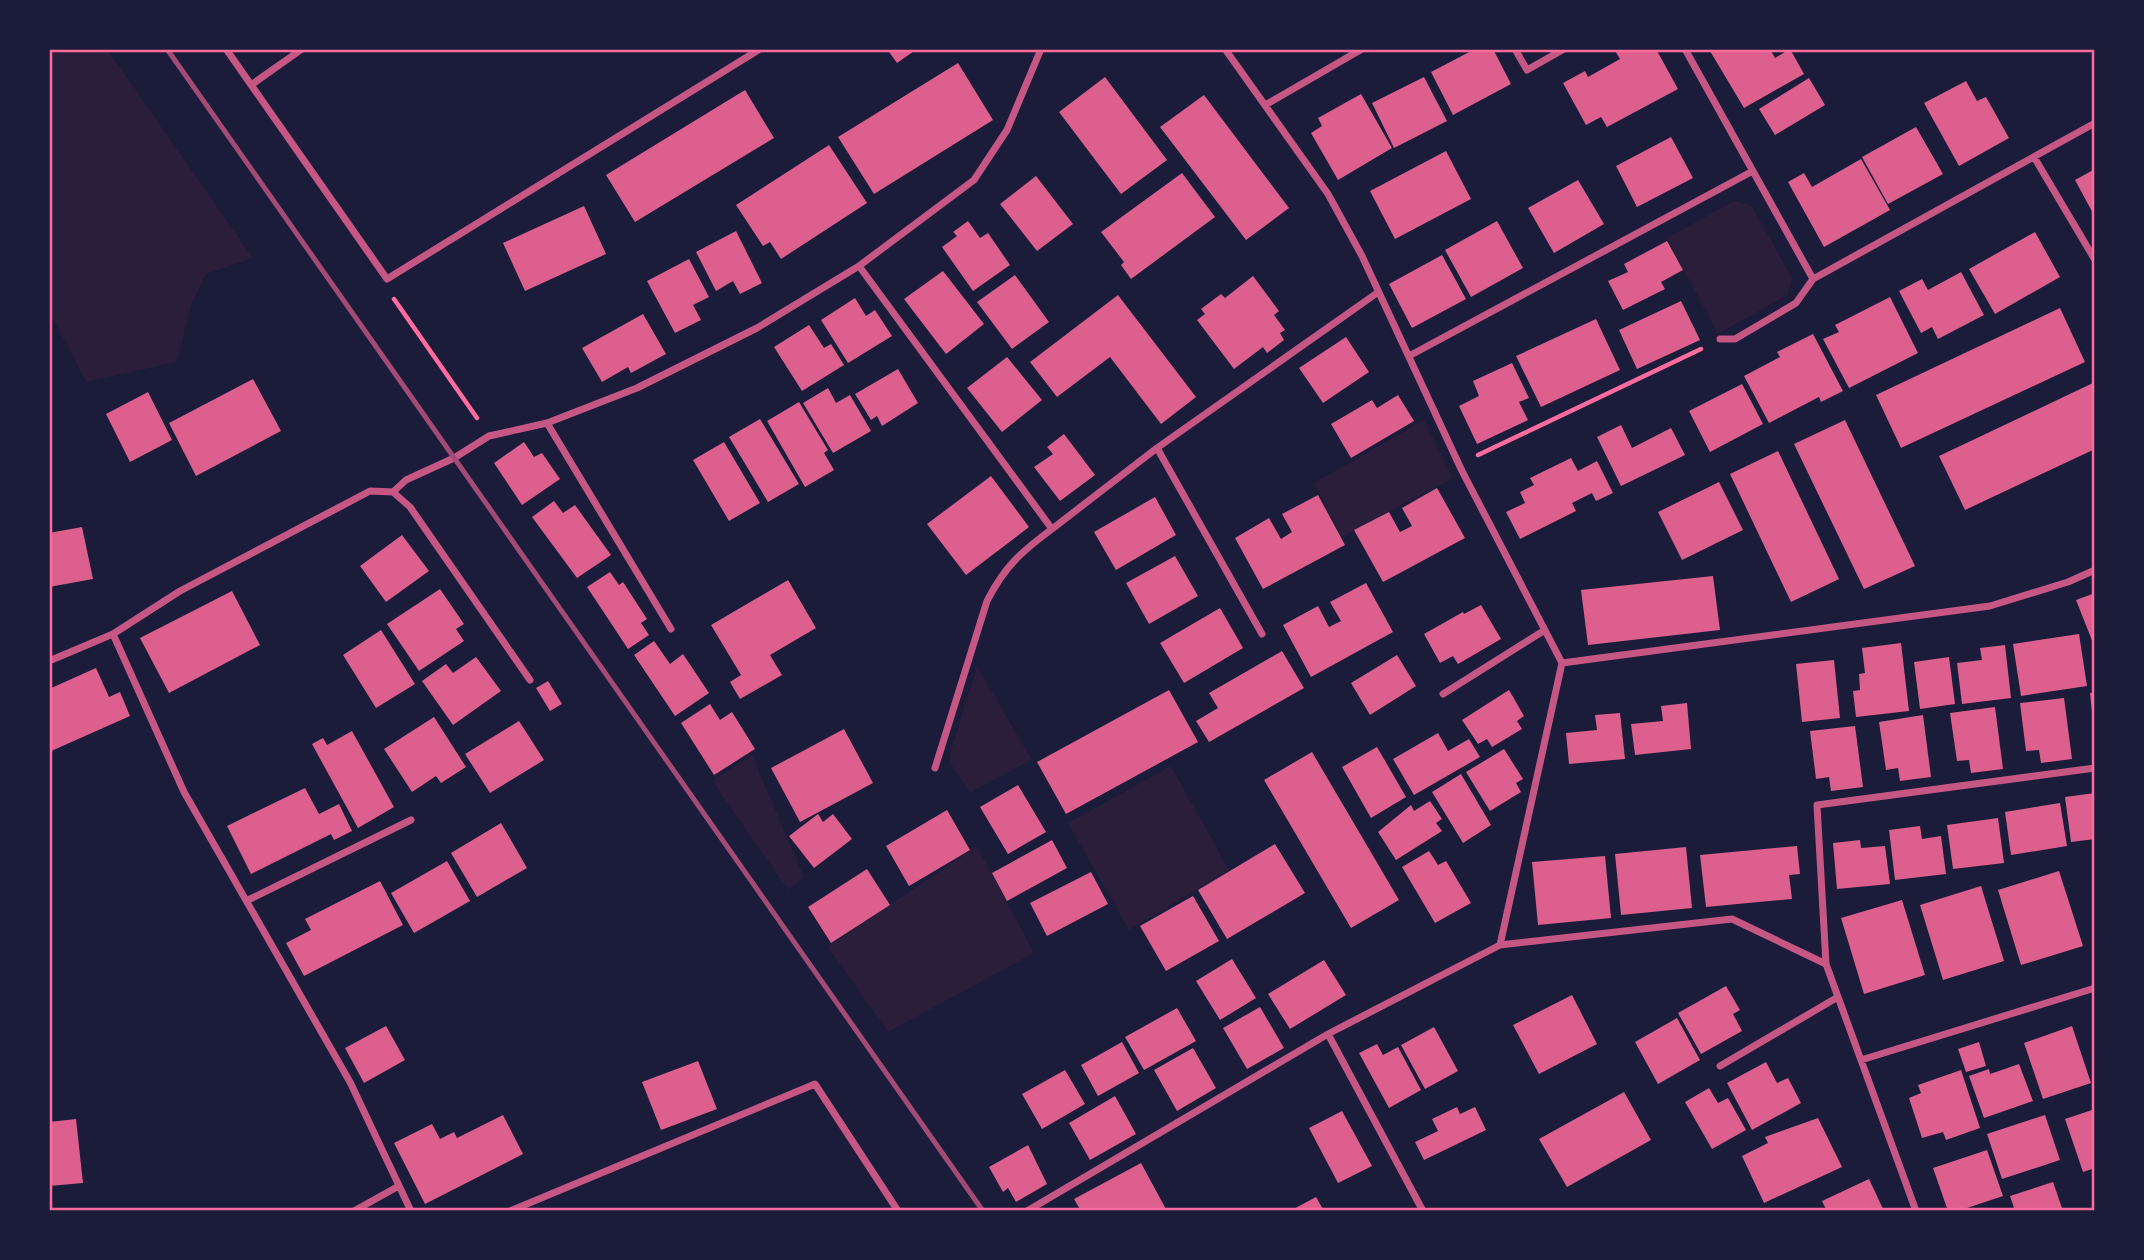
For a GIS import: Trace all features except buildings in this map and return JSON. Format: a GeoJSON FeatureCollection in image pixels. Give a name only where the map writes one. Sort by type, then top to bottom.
{"type":"FeatureCollection","features":[{"type":"Feature","properties":{"kind":"street"},"geometry":{"type":"LineString","coordinates":[[226,49],[387,279],[760,49]]}},
{"type":"Feature","properties":{"kind":"street"},"geometry":{"type":"LineString","coordinates":[[251,85],[302,49]]}},
{"type":"Feature","properties":{"kind":"street"},"geometry":{"type":"LineString","coordinates":[[393,492],[405,480],[454,458],[489,436],[547,423],[637,387],[757,328],[859,266],[974,180],[1007,131],[1041,49]]}},
{"type":"Feature","properties":{"kind":"street"},"geometry":{"type":"LineString","coordinates":[[1225,49],[1328,194],[1363,256],[1377,293],[1458,464],[1562,663],[1500,945]]}},
{"type":"Feature","properties":{"kind":"street"},"geometry":{"type":"LineString","coordinates":[[1266,104],[1362,49]]}},
{"type":"Feature","properties":{"kind":"street"},"geometry":{"type":"LineString","coordinates":[[1515,49],[1527,70],[1564,49]]}},
{"type":"Feature","properties":{"kind":"street"},"geometry":{"type":"LineString","coordinates":[[1685,49],[1751,172],[1813,279]]}},
{"type":"Feature","properties":{"kind":"street"},"geometry":{"type":"LineString","coordinates":[[1720,339],[1735,339],[1796,303],[1813,279],[2095,123]]}},
{"type":"Feature","properties":{"kind":"street"},"geometry":{"type":"LineString","coordinates":[[2034,157],[2095,260]]}},
{"type":"Feature","properties":{"kind":"street"},"geometry":{"type":"LineString","coordinates":[[1409,356],[1751,172]]}},
{"type":"Feature","properties":{"kind":"street"},"geometry":{"type":"LineString","coordinates":[[859,266],[1052,529]]}},
{"type":"Feature","properties":{"kind":"street"},"geometry":{"type":"LineString","coordinates":[[935,768],[987,601],[999,578],[1015,557],[1157,448],[1377,293]]}},
{"type":"Feature","properties":{"kind":"street"},"geometry":{"type":"LineString","coordinates":[[547,423],[671,629]]}},
{"type":"Feature","properties":{"kind":"street"},"geometry":{"type":"LineString","coordinates":[[1157,448],[1262,634]]}},
{"type":"Feature","properties":{"kind":"street"},"geometry":{"type":"LineString","coordinates":[[49,661],[113,634],[180,591],[370,491],[393,492],[410,507],[530,680]]}},
{"type":"Feature","properties":{"kind":"street"},"geometry":{"type":"LineString","coordinates":[[1562,663],[1990,606],[2068,582],[2095,570]]}},
{"type":"Feature","properties":{"kind":"street"},"geometry":{"type":"LineString","coordinates":[[1443,694],[1545,630]]}},
{"type":"Feature","properties":{"kind":"street"},"geometry":{"type":"LineString","coordinates":[[113,634],[184,792],[350,1082],[397,1187],[411,1211]]}},
{"type":"Feature","properties":{"kind":"street"},"geometry":{"type":"LineString","coordinates":[[1916,1211],[1826,964],[1817,804],[2095,768]]}},
{"type":"Feature","properties":{"kind":"street"},"geometry":{"type":"LineString","coordinates":[[248,900],[411,820]]}},
{"type":"Feature","properties":{"kind":"street"},"geometry":{"type":"LineString","coordinates":[[1027,1211],[1328,1034],[1500,945],[1732,919],[1826,964]]}},
{"type":"Feature","properties":{"kind":"street"},"geometry":{"type":"LineString","coordinates":[[1861,1060],[2095,988]]}},
{"type":"Feature","properties":{"kind":"street"},"geometry":{"type":"LineString","coordinates":[[1720,1066],[1838,997]]}},
{"type":"Feature","properties":{"kind":"street"},"geometry":{"type":"LineString","coordinates":[[1328,1034],[1423,1211]]}},
{"type":"Feature","properties":{"kind":"street"},"geometry":{"type":"LineString","coordinates":[[510,1211],[815,1084],[898,1211]]}},
{"type":"Feature","properties":{"kind":"street"},"geometry":{"type":"LineString","coordinates":[[354,1211],[397,1187]]}},
{"type":"Feature","properties":{"kind":"path"},"geometry":{"type":"LineString","coordinates":[[387,279],[394,299],[489,436]]}},
{"type":"Feature","properties":{"kind":"path"},"geometry":{"type":"LineString","coordinates":[[1458,464],[1720,339]]}},
{"type":"Feature","properties":{"kind":"shaded area"},"geometry":{"type":"Polygon","coordinates":[[[49,49],[107,49],[253,258],[206,274],[191,305],[177,362],[86,382],[49,311],[49,49]]]}},
{"type":"Feature","properties":{"kind":"shaded area"},"geometry":{"type":"Polygon","coordinates":[[[1734,201],[1752,206],[1792,278],[1787,295],[1718,334],[1667,238],[1734,201]]]}},
{"type":"Feature","properties":{"kind":"shaded area"},"geometry":{"type":"Polygon","coordinates":[[[1424,420],[1453,478],[1342,537],[1314,483],[1424,420]]]}},
{"type":"Feature","properties":{"kind":"shaded area"},"geometry":{"type":"Polygon","coordinates":[[[977,666],[1032,760],[970,792],[954,770],[949,757],[977,666]]]}},
{"type":"Feature","properties":{"kind":"shaded area"},"geometry":{"type":"Polygon","coordinates":[[[752,755],[804,877],[788,890],[712,781],[752,755]]]}},
{"type":"Feature","properties":{"kind":"shaded area"},"geometry":{"type":"Polygon","coordinates":[[[1171,766],[1229,870],[1129,930],[1068,823],[1171,766]]]}},
{"type":"Feature","properties":{"kind":"shaded area"},"geometry":{"type":"Polygon","coordinates":[[[977,846],[1034,953],[888,1032],[828,947],[977,846]]]}},
{"type":"Feature","properties":{"kind":"railway"},"geometry":{"type":"LineString","coordinates":[[167,49],[983,1211]]}}]}
